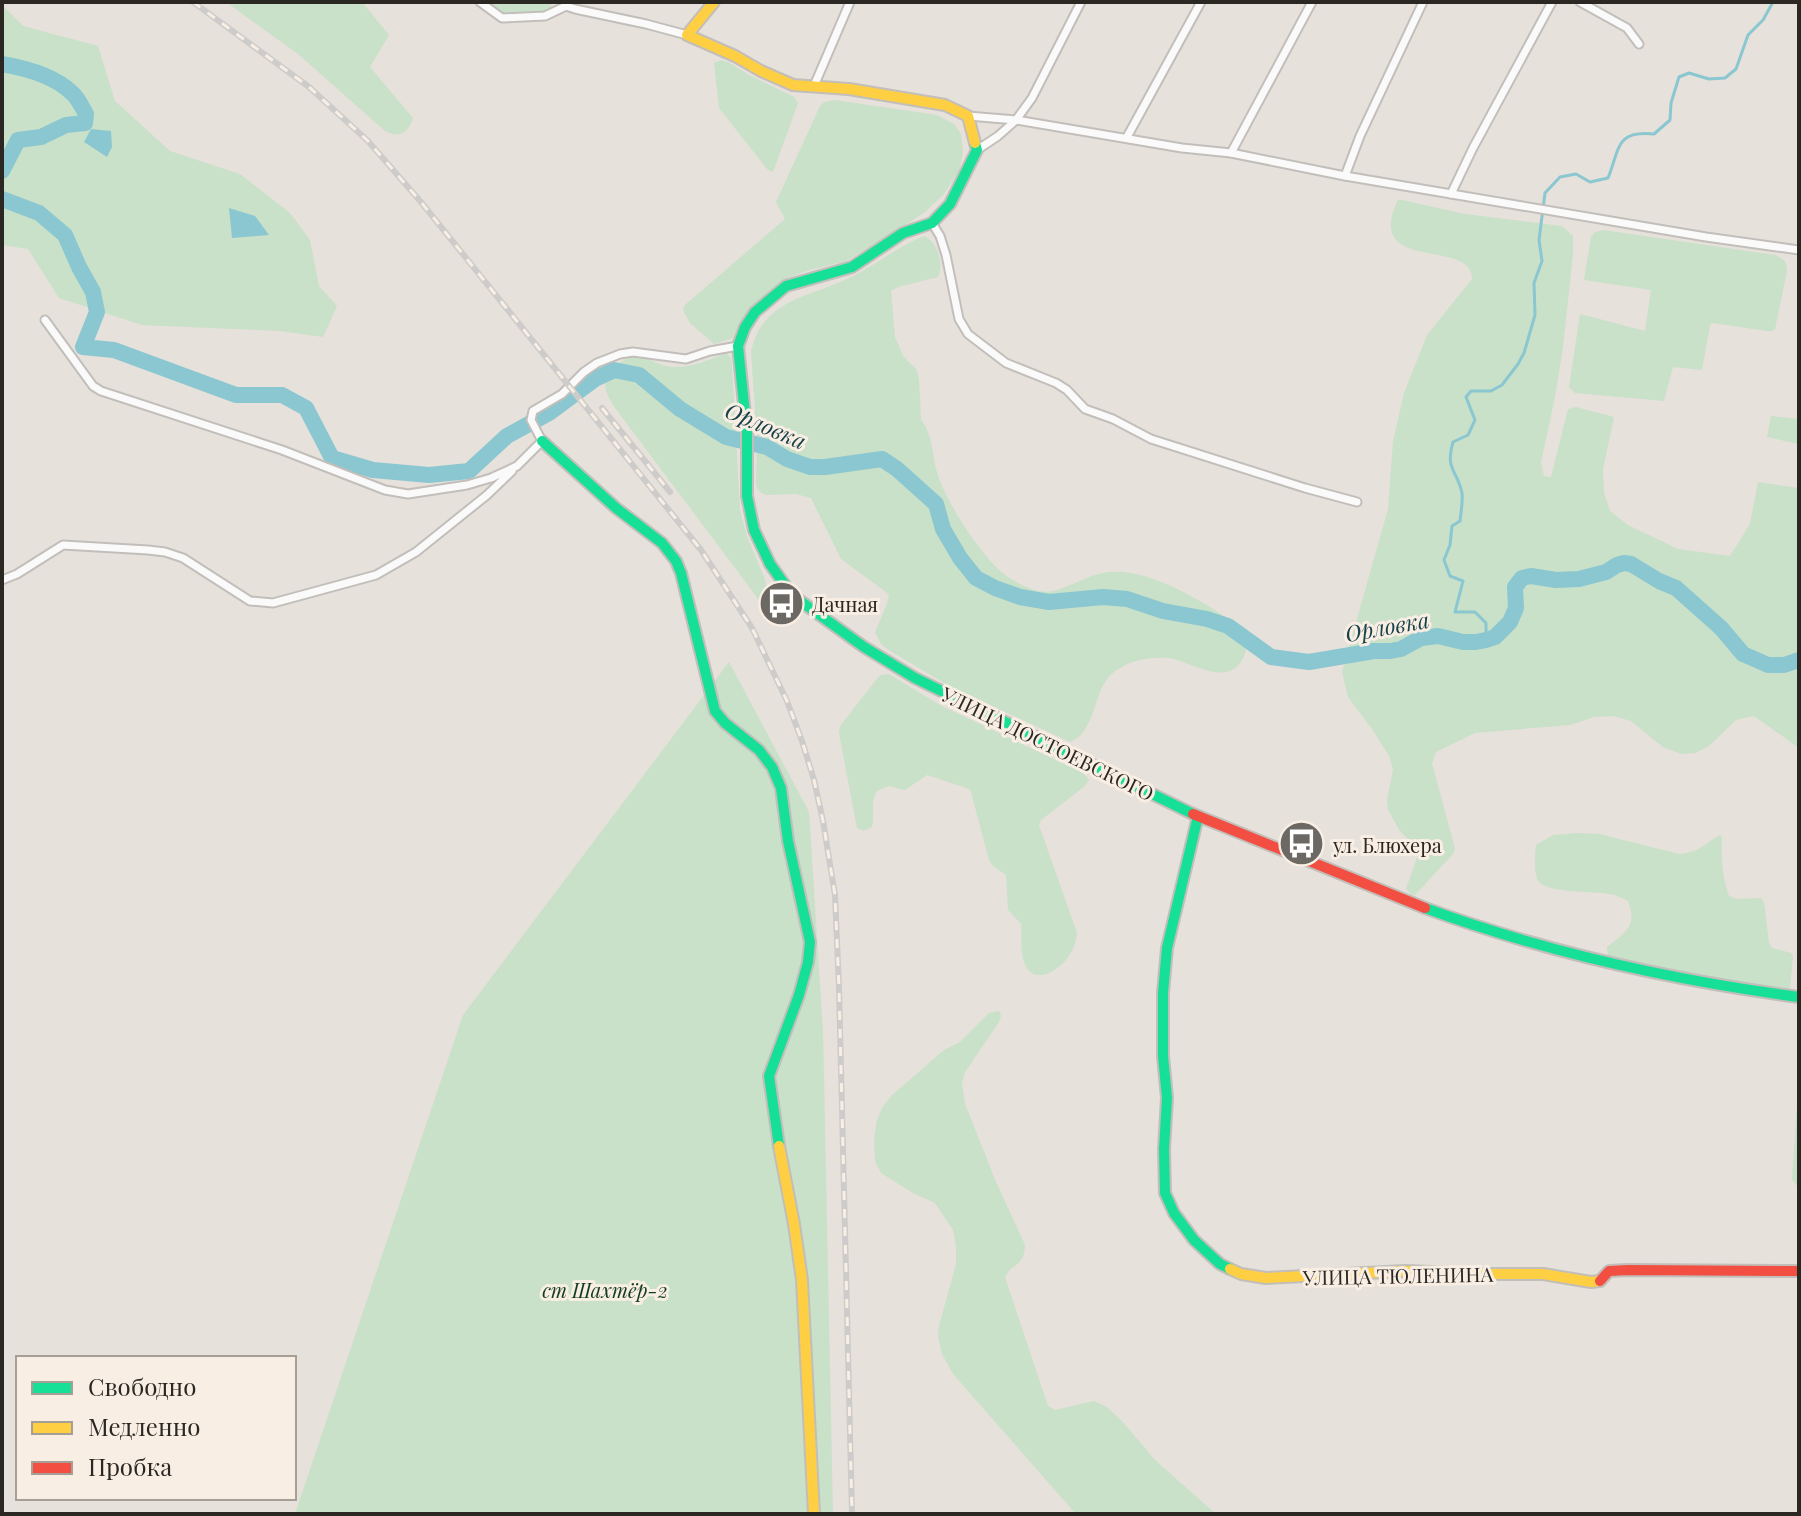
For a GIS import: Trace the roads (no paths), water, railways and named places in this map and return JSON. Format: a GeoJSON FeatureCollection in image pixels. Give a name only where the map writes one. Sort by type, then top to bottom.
{"type":"FeatureCollection","features":[{"type":"Feature","properties":{"kind":"street"},"geometry":{"type":"LineString","coordinates":[[480,2],[502,18],[545,16],[566,6],[646,24],[687,35],[793,85],[849,89],[945,105],[968,116],[1016,120],[1182,148],[1231,153],[1345,176],[1799,250]]}},
{"type":"Feature","properties":{"kind":"street"},"geometry":{"type":"LineString","coordinates":[[687,35],[714,2]]}},
{"type":"Feature","properties":{"kind":"street"},"geometry":{"type":"LineString","coordinates":[[814,86],[850,2]]}},
{"type":"Feature","properties":{"kind":"street"},"geometry":{"type":"LineString","coordinates":[[814,1514],[802,1280],[769,1076],[799,995],[810,942],[788,841],[781,788],[765,756],[715,711],[675,558],[665,545],[619,511],[542,441],[533,424],[533,411],[562,394],[597,363],[620,354],[633,352],[686,359],[738,346],[755,312],[786,286],[852,267],[903,233],[932,223],[950,204],[977,150],[1016,120],[1032,98],[1081,2]]}},
{"type":"Feature","properties":{"kind":"street"},"geometry":{"type":"LineString","coordinates":[[1127,137],[1201,2]]}},
{"type":"Feature","properties":{"kind":"street"},"geometry":{"type":"LineString","coordinates":[[1231,153],[1312,2]]}},
{"type":"Feature","properties":{"kind":"street"},"geometry":{"type":"LineString","coordinates":[[1345,176],[1360,136],[1423,2]]}},
{"type":"Feature","properties":{"kind":"street"},"geometry":{"type":"LineString","coordinates":[[1451,194],[1552,2]]}},
{"type":"Feature","properties":{"kind":"street"},"geometry":{"type":"LineString","coordinates":[[1580,2],[1627,28],[1639,44]]}},
{"type":"Feature","properties":{"kind":"street"},"geometry":{"type":"LineString","coordinates":[[968,116],[977,150]]}},
{"type":"Feature","properties":{"kind":"street"},"geometry":{"type":"LineString","coordinates":[[932,223],[946,255],[959,319],[968,334],[1006,363],[1056,383],[1085,409],[1113,419],[1151,439],[1357,502]]}},
{"type":"Feature","properties":{"kind":"street"},"geometry":{"type":"LineString","coordinates":[[45,320],[93,386],[101,391],[282,450],[385,490],[408,494],[467,485],[517,466]]}},
{"type":"Feature","properties":{"kind":"street","name":"УЛИЦА ДОСТОЕВСКОГО"},"geometry":{"type":"LineString","coordinates":[[738,346],[747,434],[747,496],[754,530],[770,564],[792,595],[864,647],[915,678],[1198,816],[1413,904],[1484,930],[1675,978],[1799,997]]}},
{"type":"Feature","properties":{"kind":"street"},"geometry":{"type":"LineString","coordinates":[[2,580],[63,545],[148,550],[183,558],[250,601],[273,603],[376,575],[416,552],[487,495],[542,441]]}},
{"type":"Feature","properties":{"kind":"street","name":"УЛИЦА ТЮЛЕНИНА"},"geometry":{"type":"LineString","coordinates":[[1198,816],[1167,948],[1163,993],[1167,1098],[1165,1193],[1174,1213],[1194,1240],[1220,1264],[1241,1274],[1266,1278],[1406,1271],[1543,1274],[1591,1282],[1601,1281],[1609,1271],[1799,1271]]}},
{"type":"Feature","properties":{"kind":"water"},"geometry":{"type":"Polygon","coordinates":[[[91,129],[111,131],[112,147],[107,157],[84,142],[91,129]]]}},
{"type":"Feature","properties":{"kind":"water"},"geometry":{"type":"Polygon","coordinates":[[[229,208],[255,216],[269,235],[232,238],[229,208]]]}},
{"type":"Feature","properties":{"kind":"waterway"},"geometry":{"type":"LineString","coordinates":[[1486,640],[1486,623],[1475,612],[1455,612],[1463,581],[1450,576],[1444,560],[1450,545],[1452,526],[1460,521],[1462,503],[1460,485],[1450,459],[1453,442],[1468,435],[1475,420],[1466,397],[1471,391],[1491,391],[1502,385],[1524,353],[1535,315],[1534,283],[1542,261],[1539,240],[1545,193],[1560,177],[1576,174],[1590,182],[1608,178],[1625,139],[1632,135],[1654,134],[1670,120],[1671,103],[1679,77],[1689,73],[1709,79],[1725,78],[1736,69],[1748,35],[1763,20],[1773,2]]}},
{"type":"Feature","properties":{"kind":"waterway","name":"Орловка"},"geometry":{"type":"LineString","coordinates":[[2,64],[30,70],[57,82],[74,95],[86,114],[85,123],[66,125],[41,137],[18,140],[2,171]]}},
{"type":"Feature","properties":{"kind":"waterway","name":"Орловка"},"geometry":{"type":"LineString","coordinates":[[2,199],[39,213],[65,235],[93,292],[97,312],[83,347],[114,350],[236,395],[282,395],[306,408],[332,458],[373,470],[429,475],[469,471],[507,436],[549,413],[595,379],[614,370],[639,375],[680,409],[726,437],[767,447],[787,459],[810,467],[882,459],[936,504],[943,529],[976,578],[1020,597],[1049,602],[1103,597],[1127,599],[1228,626],[1271,657],[1309,662],[1401,649],[1421,638],[1438,636],[1463,642],[1486,640],[1495,637],[1510,622],[1516,608],[1515,587],[1522,578],[1579,579],[1606,572],[1624,563],[1676,588],[1721,628],[1743,654],[1768,665],[1784,665],[1799,660]]}},
{"type":"Feature","properties":{"kind":"railway"},"geometry":{"type":"LineString","coordinates":[[193,2],[309,87],[368,141],[421,202],[701,550],[752,628],[787,701],[814,780],[835,895],[852,1514]]}},
{"type":"Feature","properties":{"kind":"railway"},"geometry":{"type":"LineString","coordinates":[[602,408],[670,492]]}},
{"type":"Feature","properties":{"kind":"place","name":"Дачная"},"geometry":{"type":"Point","coordinates":[781,603]}},
{"type":"Feature","properties":{"kind":"place","name":"ул. Блюхера"},"geometry":{"type":"Point","coordinates":[1302,844]}},
{"type":"Feature","properties":{"kind":"park label","name":"ст Шахтёр-2"},"geometry":{"type":"Point","coordinates":[605,1289]}}]}
